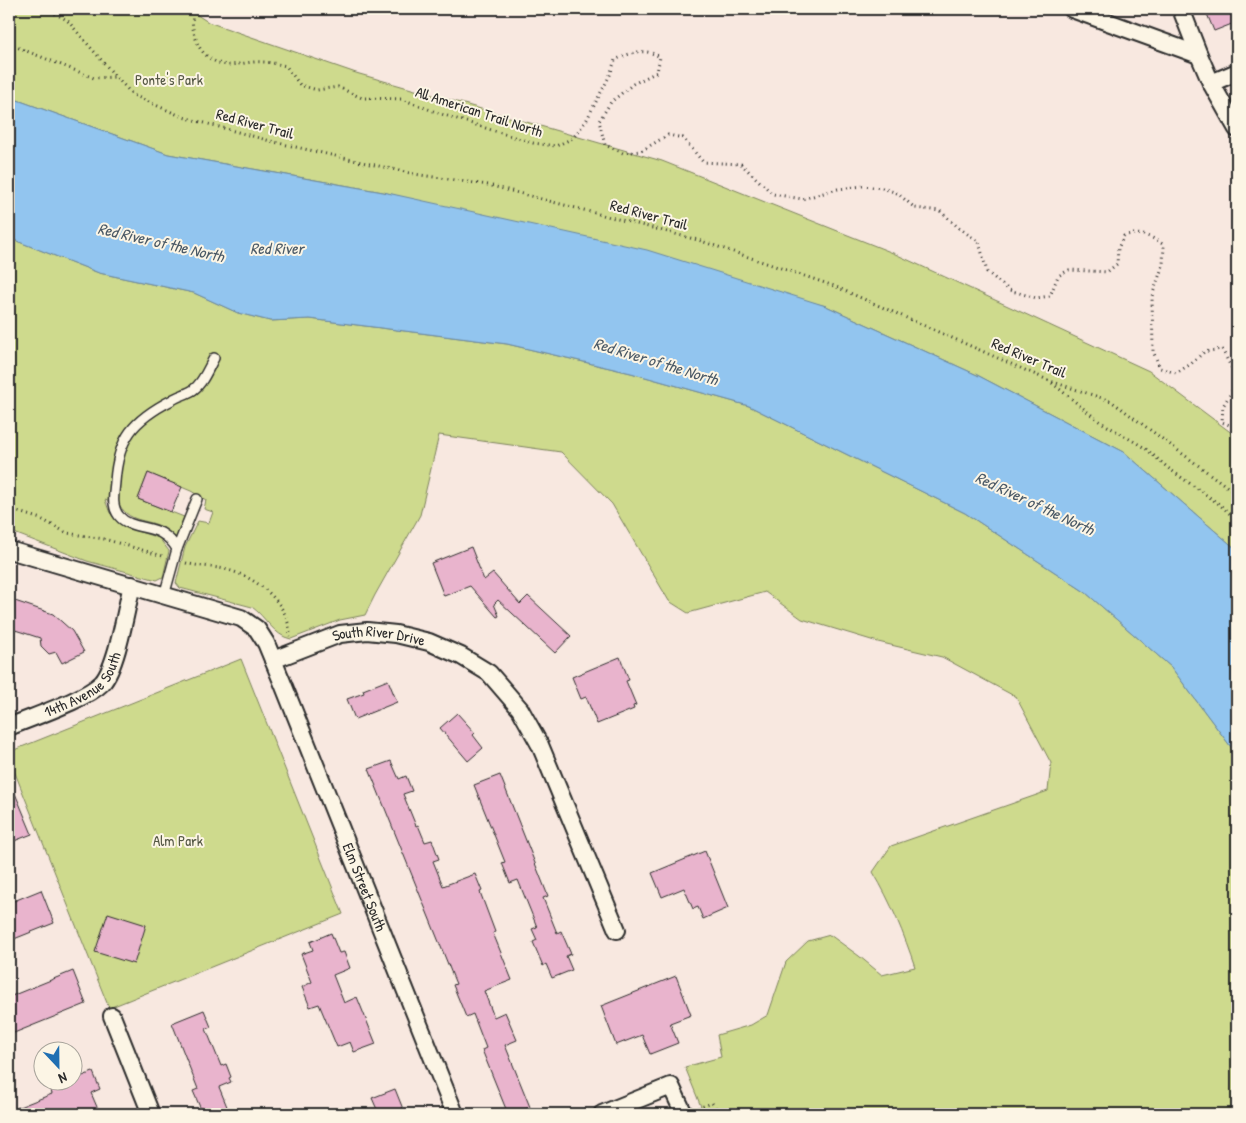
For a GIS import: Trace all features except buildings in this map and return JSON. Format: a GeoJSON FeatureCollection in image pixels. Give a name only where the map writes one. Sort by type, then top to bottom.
{"type":"FeatureCollection","features":[{"type":"Feature","properties":{"kind":"street"},"geometry":{"type":"LineString","coordinates":[[1072,9],[1198,55]]}},
{"type":"Feature","properties":{"kind":"street"},"geometry":{"type":"LineString","coordinates":[[1181,9],[1198,55],[1211,83],[1237,129]]}},
{"type":"Feature","properties":{"kind":"street"},"geometry":{"type":"LineString","coordinates":[[1211,83],[1237,72]]}},
{"type":"Feature","properties":{"kind":"street"},"geometry":{"type":"LineString","coordinates":[[9,550],[241,618],[258,629],[273,660]]}},
{"type":"Feature","properties":{"kind":"street","name":"14th Avenue South"},"geometry":{"type":"LineString","coordinates":[[9,727],[83,697],[102,683],[113,666],[132,585]]}},
{"type":"Feature","properties":{"kind":"street","name":"South River Drive"},"geometry":{"type":"LineString","coordinates":[[273,660],[340,634],[368,630],[429,642],[462,656],[489,673],[520,709],[540,745],[617,930]]}},
{"type":"Feature","properties":{"kind":"street","name":"Elm Street South"},"geometry":{"type":"LineString","coordinates":[[273,660],[455,1114]]}},
{"type":"Feature","properties":{"kind":"street"},"geometry":{"type":"LineString","coordinates":[[112,1016],[151,1114]]}},
{"type":"Feature","properties":{"kind":"street"},"geometry":{"type":"LineString","coordinates":[[602,1114],[672,1086],[684,1114]]}},
{"type":"Feature","properties":{"kind":"lane"},"geometry":{"type":"LineString","coordinates":[[177,549],[171,540],[160,532],[125,521],[118,515],[113,503],[116,464],[123,443],[133,426],[148,413],[193,390],[202,380],[214,358]]}},
{"type":"Feature","properties":{"kind":"lane"},"geometry":{"type":"LineString","coordinates":[[164,596],[177,549],[197,499]]}},
{"type":"Feature","properties":{"kind":"path","name":"Red River Trail"},"geometry":{"type":"LineString","coordinates":[[46,9],[68,20],[133,95],[183,117],[274,142],[414,174],[488,185],[698,240],[834,286],[1050,381],[1111,401],[1237,494]]}},
{"type":"Feature","properties":{"kind":"path","name":"All American Trail North"},"geometry":{"type":"LineString","coordinates":[[195,9],[192,17],[198,48],[209,58],[227,65],[265,62],[286,66],[300,85],[317,90],[338,87],[362,98],[402,99],[441,114],[533,143],[556,146],[574,138],[586,121],[610,75],[614,60],[633,52],[651,52],[660,57],[656,72],[633,84],[611,102],[599,121],[605,145],[624,153],[641,151],[668,135],[683,138],[703,162],[741,164],[773,194],[802,199],[838,189],[864,186],[882,188],[897,193],[915,208],[940,211],[958,228],[979,242],[987,272],[1009,290],[1036,298],[1050,296],[1058,276],[1069,270],[1107,272],[1117,264],[1118,248],[1124,236],[1132,233],[1152,237],[1164,244],[1163,265],[1152,296],[1152,351],[1160,368],[1176,373],[1191,364],[1204,352],[1222,349],[1232,371],[1235,386],[1223,406],[1222,422],[1237,426]]}},
{"type":"Feature","properties":{"kind":"path"},"geometry":{"type":"LineString","coordinates":[[9,44],[94,78],[116,77]]}},
{"type":"Feature","properties":{"kind":"path"},"geometry":{"type":"LineString","coordinates":[[1050,381],[1099,421],[1145,448],[1168,468],[1219,504],[1237,520]]}},
{"type":"Feature","properties":{"kind":"path"},"geometry":{"type":"LineString","coordinates":[[684,1114],[712,1103],[720,1114]]}},
{"type":"Feature","properties":{"kind":"green space","name":"Ponte's Park"},"geometry":{"type":"Polygon","coordinates":[[[9,9],[188,9],[208,22],[356,73],[662,161],[893,253],[1149,371],[1237,437],[1237,550],[1124,452],[977,375],[826,306],[383,192],[168,154],[9,97],[9,9]]]}},
{"type":"Feature","properties":{"kind":"green space"},"geometry":{"type":"Polygon","coordinates":[[[9,238],[99,273],[194,293],[238,313],[270,321],[310,319],[507,344],[631,373],[749,406],[965,513],[1085,592],[1171,667],[1237,755],[1237,1114],[704,1114],[685,1067],[721,1057],[717,1035],[751,1025],[768,1015],[786,962],[808,941],[830,935],[882,975],[915,967],[897,918],[873,872],[891,846],[1048,791],[1051,763],[1016,697],[942,657],[878,642],[802,619],[765,592],[688,613],[669,601],[612,504],[561,452],[439,435],[420,515],[365,615],[340,620],[291,639],[280,634],[252,607],[180,588],[176,583],[185,547],[198,521],[209,523],[213,512],[204,509],[206,500],[191,491],[148,473],[138,499],[184,517],[176,539],[164,528],[127,514],[117,501],[113,503],[105,500],[110,513],[124,527],[159,538],[169,551],[163,577],[157,580],[87,561],[9,531],[9,238]]]}},
{"type":"Feature","properties":{"kind":"green space","name":"Alm Park"},"geometry":{"type":"Polygon","coordinates":[[[241,659],[343,914],[109,1008],[9,758],[9,752],[241,659]]]}},
{"type":"Feature","properties":{"kind":"water","name":"Red River"},"geometry":{"type":"Polygon","coordinates":[[[9,97],[168,154],[383,192],[647,250],[826,306],[977,375],[1124,452],[1237,550],[1237,755],[1171,667],[1085,592],[965,513],[749,406],[631,373],[507,344],[310,319],[270,321],[238,313],[194,293],[99,273],[9,238],[9,97]]]}},
{"type":"Feature","properties":{"kind":"water label","name":"Red River of the North"},"geometry":{"type":"Point","coordinates":[161,242]}},
{"type":"Feature","properties":{"kind":"water label","name":"Red River of the North"},"geometry":{"type":"Point","coordinates":[656,361]}},
{"type":"Feature","properties":{"kind":"water label","name":"Red River of the North"},"geometry":{"type":"Point","coordinates":[1035,503]}}]}
